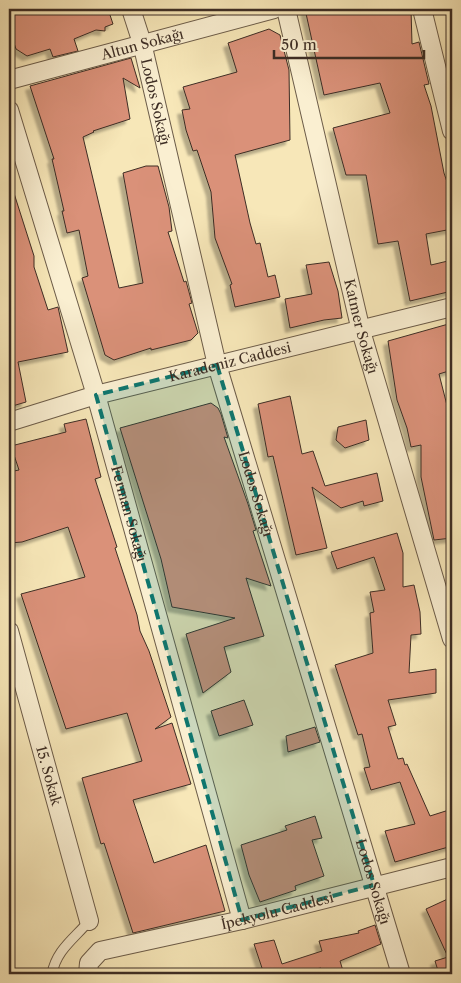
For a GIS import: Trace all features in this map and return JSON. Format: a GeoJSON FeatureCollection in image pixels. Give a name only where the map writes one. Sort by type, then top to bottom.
{"type":"FeatureCollection","features":[{"type":"Feature","properties":{"kind":"street","name":"Lodos Sokağı"},"geometry":{"type":"LineString","coordinates":[[131,9],[142,43],[217,365],[401,974]]}},
{"type":"Feature","properties":{"kind":"street","name":"Altun Sokağı"},"geometry":{"type":"LineString","coordinates":[[9,80],[274,9]]}},
{"type":"Feature","properties":{"kind":"street","name":"Katmer Sokağı"},"geometry":{"type":"LineString","coordinates":[[286,9],[361,331],[448,611],[452,639]]}},
{"type":"Feature","properties":{"kind":"street"},"geometry":{"type":"LineString","coordinates":[[422,9],[452,131]]}},
{"type":"Feature","properties":{"kind":"street","name":"Ferman Sokağı"},"geometry":{"type":"LineString","coordinates":[[9,110],[96,395],[242,920]]}},
{"type":"Feature","properties":{"kind":"street","name":"Karadeniz Caddesi"},"geometry":{"type":"LineString","coordinates":[[9,422],[96,395],[452,307]]}},
{"type":"Feature","properties":{"kind":"street","name":"15. Sokak"},"geometry":{"type":"LineString","coordinates":[[9,631],[89,921]]}},
{"type":"Feature","properties":{"kind":"street","name":"İpekyolu Caddesi"},"geometry":{"type":"LineString","coordinates":[[88,974],[89,963],[100,951],[242,920],[374,885],[452,867]]}},
{"type":"Feature","properties":{"kind":"lane"},"geometry":{"type":"LineString","coordinates":[[52,974],[56,959],[61,951],[78,935],[89,921]]}},
{"type":"Feature","properties":{"kind":"highlighted area"},"geometry":{"type":"Polygon","coordinates":[[[217,365],[374,885],[242,920],[96,395],[217,365]]]}},
{"type":"Feature","properties":{"kind":"building"},"geometry":{"type":"Polygon","coordinates":[[[9,9],[108,9],[113,24],[105,27],[105,31],[96,30],[74,39],[78,51],[53,57],[50,49],[27,56],[16,49],[9,28],[9,9]]]}},
{"type":"Feature","properties":{"kind":"building"},"geometry":{"type":"Polygon","coordinates":[[[305,9],[411,9],[412,44],[419,42],[429,84],[424,85],[431,106],[444,173],[452,197],[452,229],[426,234],[431,265],[452,260],[452,291],[410,301],[398,241],[378,244],[366,175],[346,175],[333,128],[390,113],[380,83],[324,95],[305,9]]]}},
{"type":"Feature","properties":{"kind":"building"},"geometry":{"type":"Polygon","coordinates":[[[269,29],[280,35],[289,70],[290,140],[235,155],[256,244],[260,243],[268,277],[275,275],[280,297],[235,307],[230,285],[232,284],[215,238],[211,192],[197,150],[193,151],[186,130],[182,110],[190,109],[183,87],[237,72],[228,43],[269,29]]]}},
{"type":"Feature","properties":{"kind":"building"},"geometry":{"type":"Polygon","coordinates":[[[131,58],[140,88],[123,78],[130,119],[93,131],[83,137],[119,288],[143,283],[123,173],[146,166],[158,166],[169,207],[172,231],[168,232],[184,282],[186,281],[192,303],[189,304],[198,333],[191,340],[151,350],[151,348],[114,360],[105,355],[82,278],[88,276],[79,230],[67,233],[52,159],[54,159],[30,86],[131,58]]]}},
{"type":"Feature","properties":{"kind":"building"},"geometry":{"type":"Polygon","coordinates":[[[12,187],[34,256],[34,267],[48,310],[58,307],[68,352],[18,362],[26,402],[9,407],[9,188],[12,187]]]}},
{"type":"Feature","properties":{"kind":"building"},"geometry":{"type":"Polygon","coordinates":[[[329,262],[338,291],[342,318],[290,328],[285,299],[312,294],[306,265],[329,262]]]}},
{"type":"Feature","properties":{"kind":"building"},"geometry":{"type":"Polygon","coordinates":[[[452,323],[452,370],[439,374],[452,425],[452,538],[434,540],[421,477],[421,445],[411,447],[407,428],[397,400],[388,341],[452,323]]]}},
{"type":"Feature","properties":{"kind":"building"},"geometry":{"type":"Polygon","coordinates":[[[290,396],[302,454],[313,451],[325,486],[377,473],[383,501],[364,506],[363,501],[341,508],[312,487],[327,548],[296,555],[273,456],[268,457],[258,404],[290,396]]]}},
{"type":"Feature","properties":{"kind":"building"},"geometry":{"type":"Polygon","coordinates":[[[211,403],[218,408],[221,414],[228,438],[224,437],[248,504],[256,530],[253,531],[271,586],[246,578],[264,636],[224,647],[231,672],[203,693],[186,634],[235,618],[172,607],[161,559],[120,428],[211,403]]]}},
{"type":"Feature","properties":{"kind":"building"},"geometry":{"type":"Polygon","coordinates":[[[86,419],[101,477],[95,479],[117,547],[115,548],[137,615],[140,631],[149,651],[171,717],[155,729],[172,723],[191,784],[133,800],[154,863],[206,845],[225,911],[133,933],[104,843],[101,844],[82,778],[142,761],[127,713],[66,729],[21,594],[85,577],[68,527],[22,542],[9,543],[9,472],[19,470],[11,446],[66,432],[64,424],[86,419]]]}},
{"type":"Feature","properties":{"kind":"building"},"geometry":{"type":"Polygon","coordinates":[[[366,420],[369,440],[345,448],[336,440],[338,427],[366,420]]]}},
{"type":"Feature","properties":{"kind":"building"},"geometry":{"type":"Polygon","coordinates":[[[397,533],[403,553],[403,587],[414,585],[420,612],[421,634],[411,635],[409,673],[436,669],[436,693],[388,700],[396,725],[388,727],[398,759],[403,758],[405,765],[407,764],[430,816],[452,809],[452,846],[395,862],[385,831],[415,824],[400,782],[371,790],[364,768],[370,767],[362,734],[358,735],[335,665],[373,653],[370,613],[374,612],[370,592],[385,590],[374,557],[337,569],[331,552],[397,533]]]}},
{"type":"Feature","properties":{"kind":"building"},"geometry":{"type":"Polygon","coordinates":[[[244,700],[253,725],[219,736],[211,711],[244,700]]]}},
{"type":"Feature","properties":{"kind":"building"},"geometry":{"type":"Polygon","coordinates":[[[315,727],[320,742],[288,752],[286,736],[315,727]]]}},
{"type":"Feature","properties":{"kind":"building"},"geometry":{"type":"Polygon","coordinates":[[[315,816],[322,838],[312,840],[324,876],[295,886],[296,890],[260,902],[249,875],[241,845],[287,830],[285,826],[315,816]]]}},
{"type":"Feature","properties":{"kind":"building"},"geometry":{"type":"Polygon","coordinates":[[[452,897],[452,974],[439,974],[435,961],[448,957],[426,909],[452,897]]]}},
{"type":"Feature","properties":{"kind":"building"},"geometry":{"type":"Polygon","coordinates":[[[375,925],[381,944],[340,961],[344,974],[323,974],[321,968],[288,974],[264,974],[254,944],[274,940],[282,964],[322,951],[319,941],[359,933],[358,931],[375,925]]]}}]}
